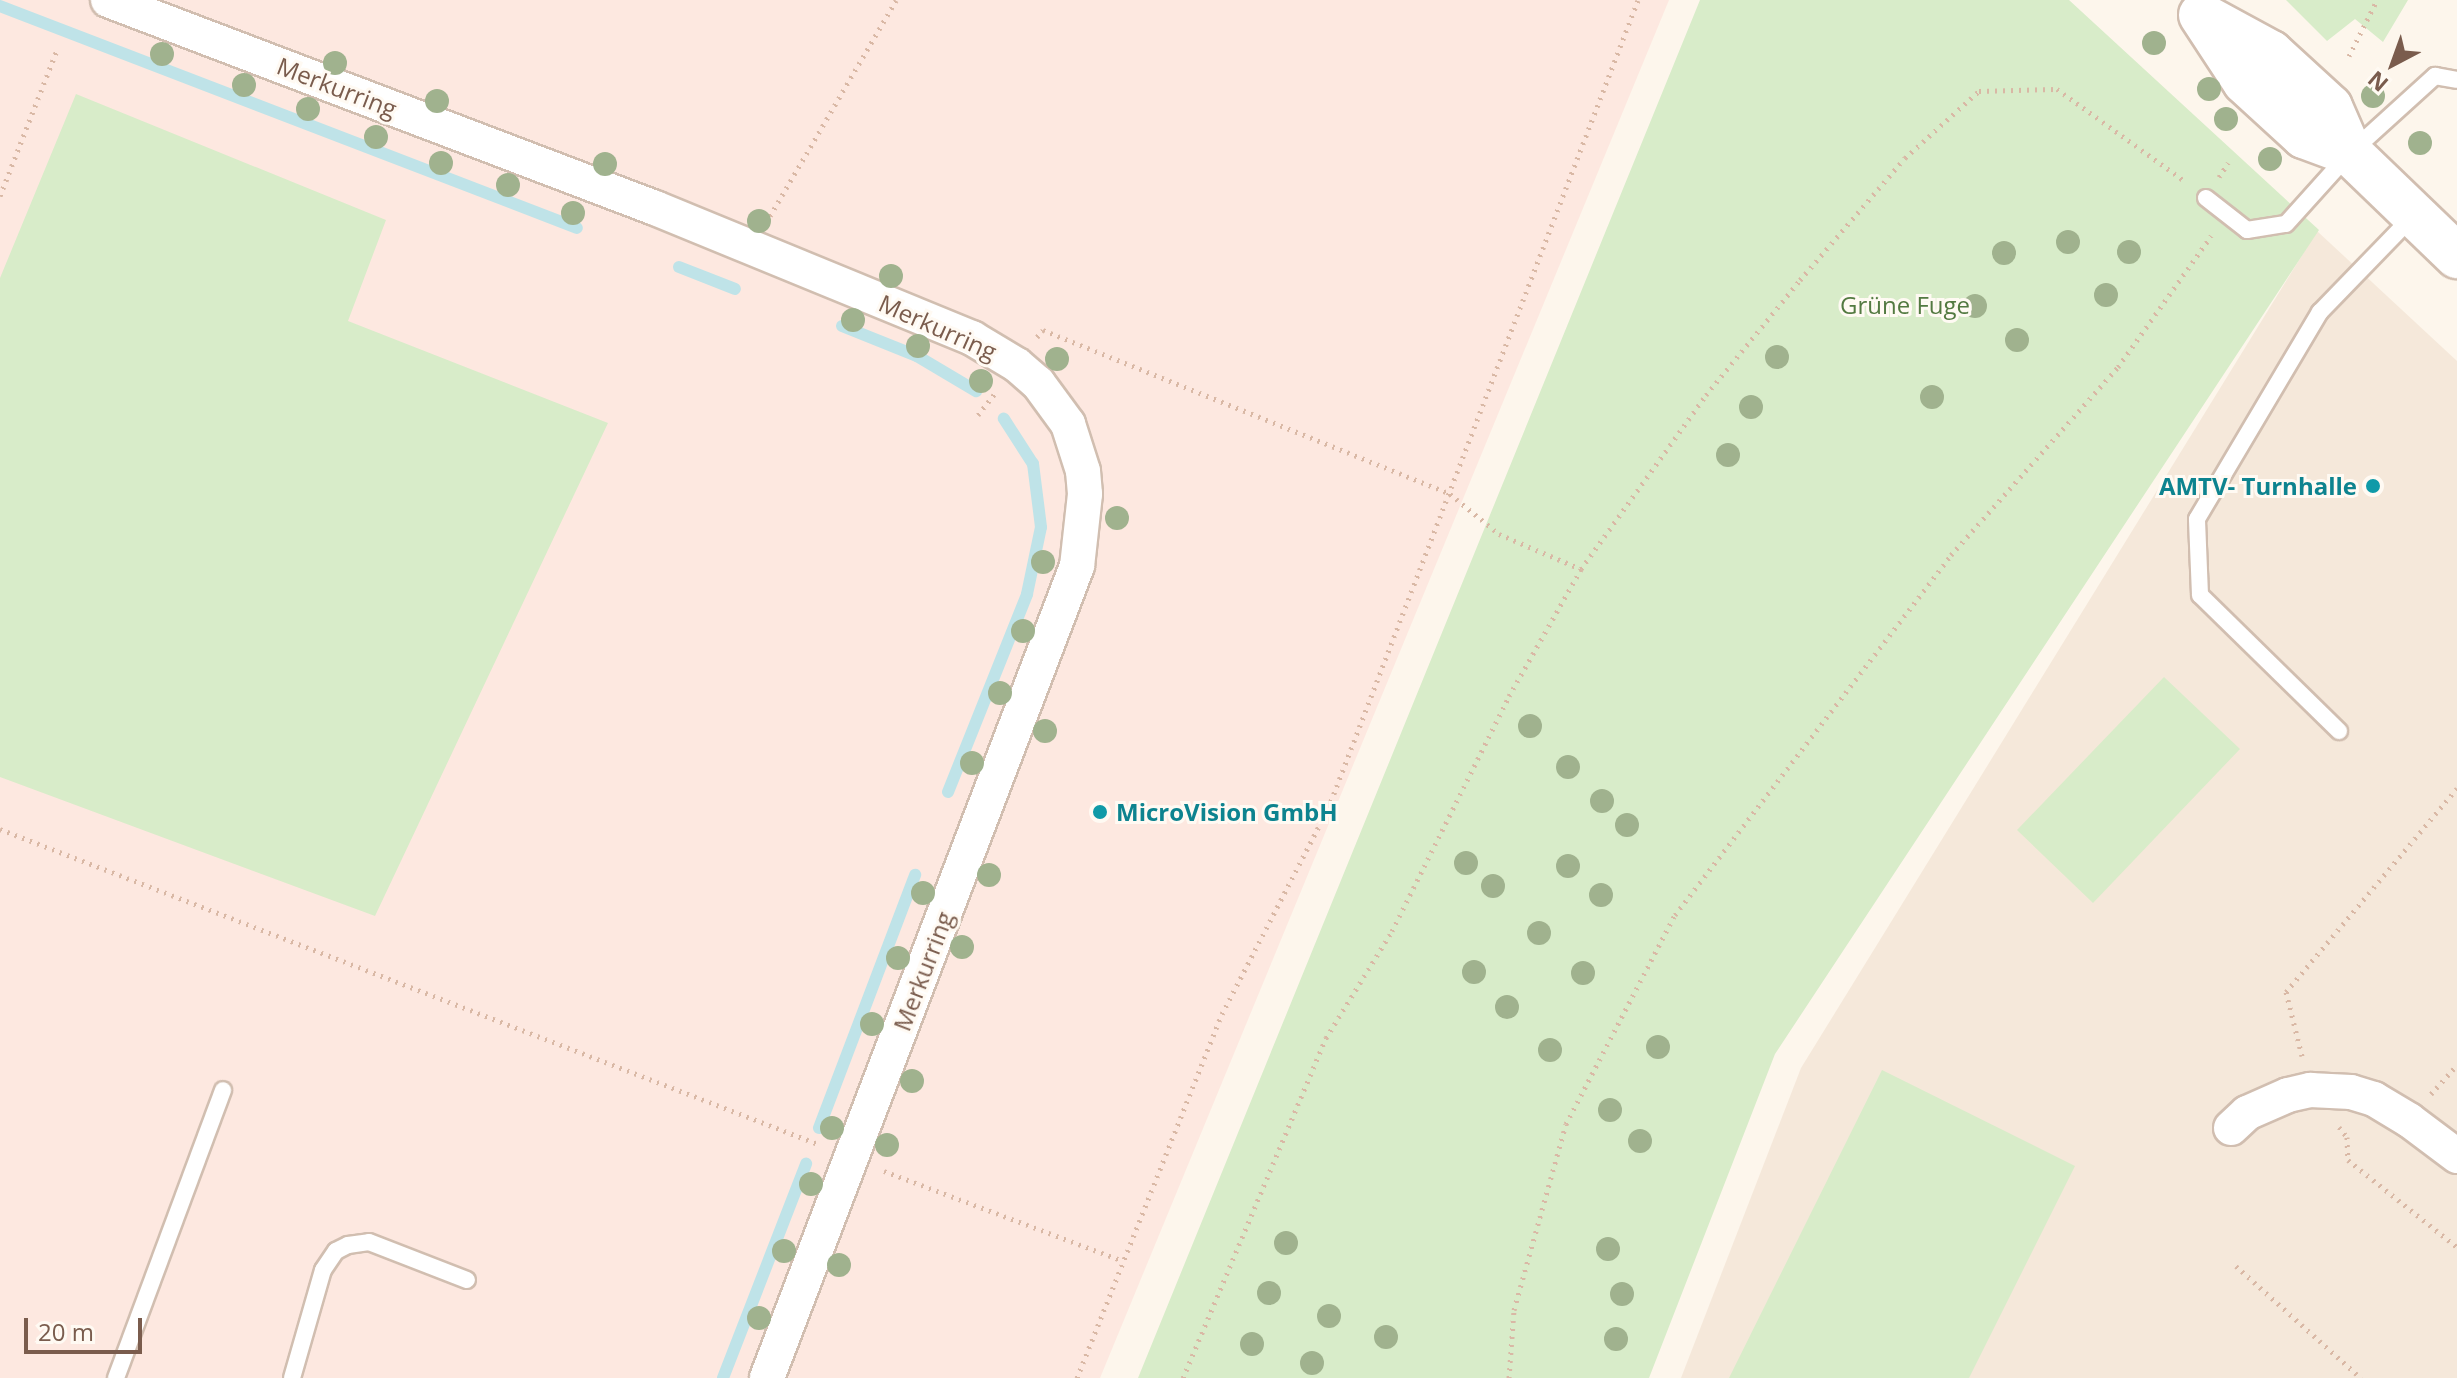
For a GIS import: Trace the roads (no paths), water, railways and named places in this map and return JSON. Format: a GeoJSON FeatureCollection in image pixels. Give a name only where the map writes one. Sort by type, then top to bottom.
{"type":"FeatureCollection","features":[{"type":"Feature","properties":{"kind":"street","name":"Merkurring"},"geometry":{"type":"LineString","coordinates":[[108,0],[655,208],[972,338],[1017,365],[1038,383],[1068,424],[1076,443],[1085,494],[1077,566],[767,1378]]}},
{"type":"Feature","properties":{"kind":"street"},"geometry":{"type":"LineString","coordinates":[[2192,8],[2245,82],[2304,136],[2350,153],[2457,256]]}},
{"type":"Feature","properties":{"kind":"street"},"geometry":{"type":"LineString","coordinates":[[2231,1128],[2247,1113],[2267,1102],[2310,1090],[2351,1092],[2374,1099],[2457,1156]]}},
{"type":"Feature","properties":{"kind":"lane"},"geometry":{"type":"LineString","coordinates":[[2206,198],[2247,230],[2286,224],[2350,153],[2435,76],[2457,80]]}},
{"type":"Feature","properties":{"kind":"lane"},"geometry":{"type":"LineString","coordinates":[[2339,731],[2200,595],[2197,519],[2320,312],[2414,215]]}},
{"type":"Feature","properties":{"kind":"lane"},"geometry":{"type":"LineString","coordinates":[[116,1378],[223,1090]]}},
{"type":"Feature","properties":{"kind":"lane"},"geometry":{"type":"LineString","coordinates":[[292,1378],[323,1270],[336,1251],[348,1245],[369,1242],[467,1280]]}},
{"type":"Feature","properties":{"kind":"waterway"},"geometry":{"type":"LineString","coordinates":[[0,6],[577,228]]}},
{"type":"Feature","properties":{"kind":"waterway"},"geometry":{"type":"LineString","coordinates":[[679,267],[735,289]]}},
{"type":"Feature","properties":{"kind":"waterway"},"geometry":{"type":"LineString","coordinates":[[842,326],[917,356],[976,391]]}},
{"type":"Feature","properties":{"kind":"waterway"},"geometry":{"type":"LineString","coordinates":[[948,792],[1027,594],[1041,527],[1033,464],[1004,419]]}},
{"type":"Feature","properties":{"kind":"waterway"},"geometry":{"type":"LineString","coordinates":[[819,1128],[915,875]]}},
{"type":"Feature","properties":{"kind":"waterway"},"geometry":{"type":"LineString","coordinates":[[723,1378],[806,1164]]}},
{"type":"Feature","properties":{"kind":"place","name":"AMTV- Turnhalle"},"geometry":{"type":"Point","coordinates":[2373,486]}},
{"type":"Feature","properties":{"kind":"place","name":"MicroVision GmbH"},"geometry":{"type":"Point","coordinates":[1100,812]}},
{"type":"Feature","properties":{"kind":"park label","name":"Grüne Fuge"},"geometry":{"type":"Point","coordinates":[1905,305]}}]}
